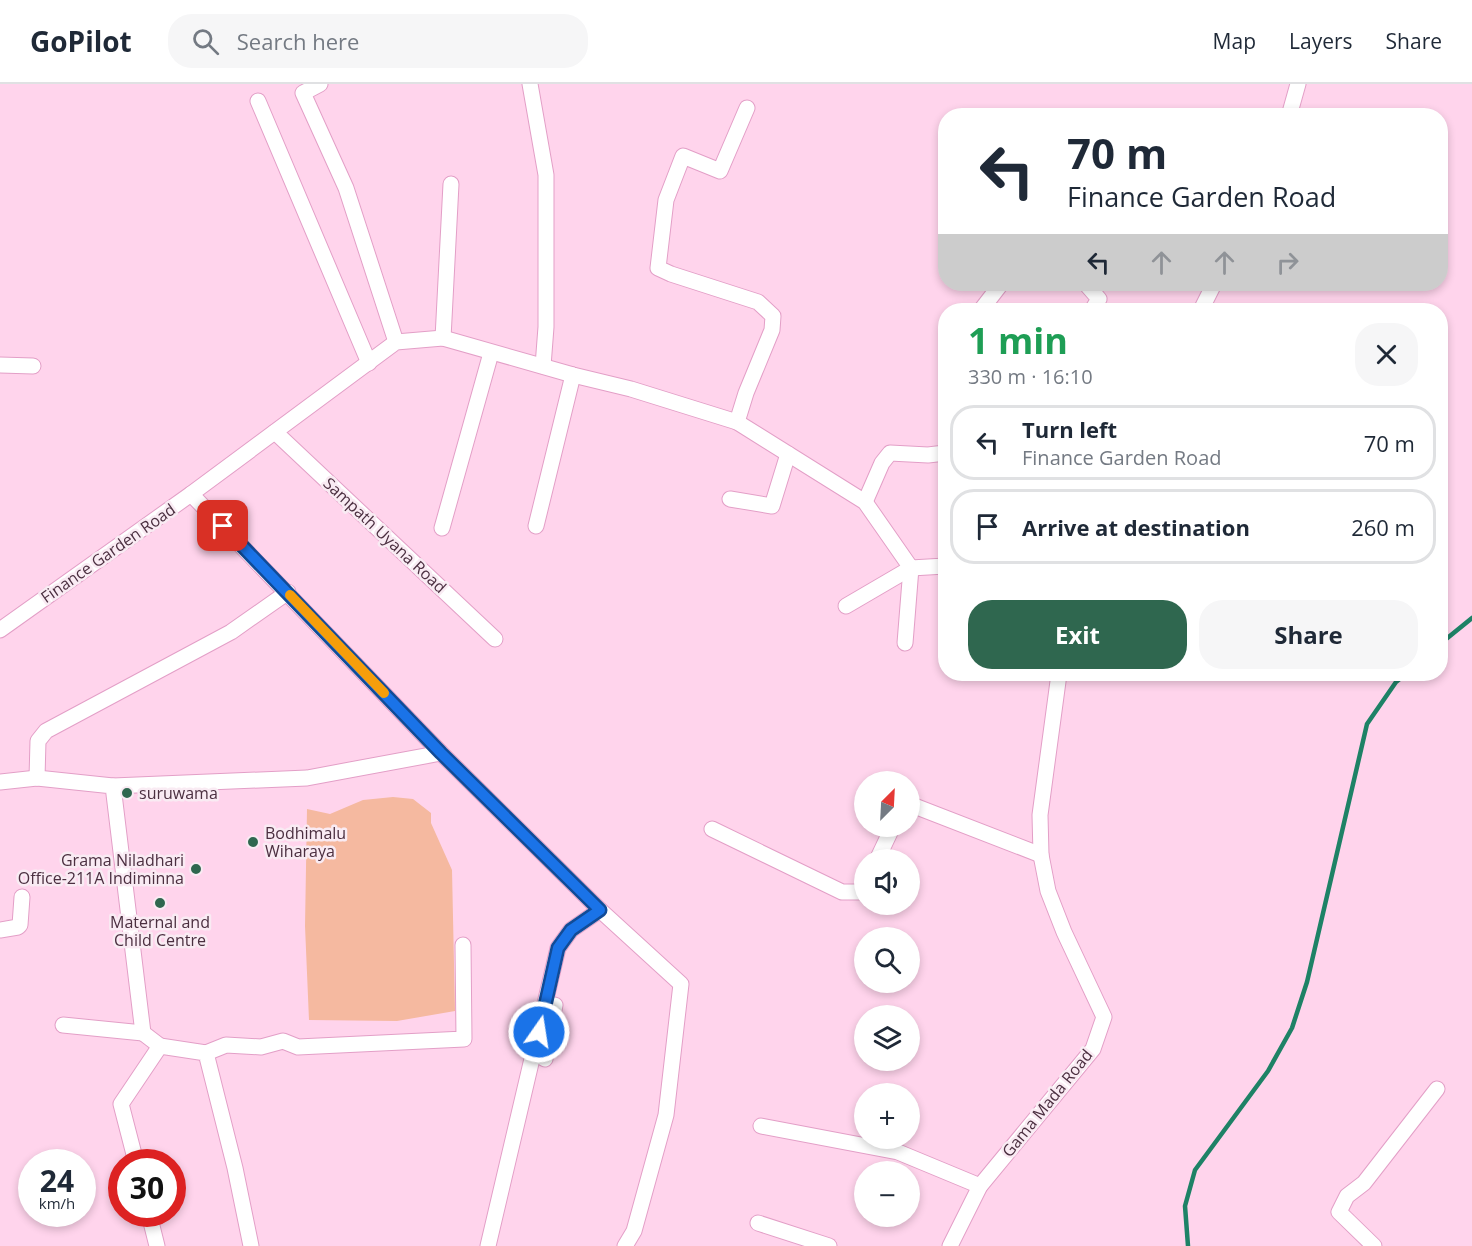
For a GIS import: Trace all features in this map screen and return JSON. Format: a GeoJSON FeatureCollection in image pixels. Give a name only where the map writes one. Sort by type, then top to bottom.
{"type":"FeatureCollection","features":[{"type":"Feature","properties":{"kind":"street"},"geometry":{"type":"LineString","coordinates":[[320,84],[303,93],[346,188],[396,342]]}},
{"type":"Feature","properties":{"kind":"street"},"geometry":{"type":"LineString","coordinates":[[530,84],[546,175],[546,327],[543,366]]}},
{"type":"Feature","properties":{"kind":"street"},"geometry":{"type":"LineString","coordinates":[[1291,108],[1298,84]]}},
{"type":"Feature","properties":{"kind":"street"},"geometry":{"type":"LineString","coordinates":[[258,101],[369,363]]}},
{"type":"Feature","properties":{"kind":"street"},"geometry":{"type":"LineString","coordinates":[[737,422],[746,393],[772,330],[773,316],[758,302],[658,268],[666,200],[683,156],[720,171],[747,108]]}},
{"type":"Feature","properties":{"kind":"street"},"geometry":{"type":"LineString","coordinates":[[443,338],[451,184]]}},
{"type":"Feature","properties":{"kind":"street"},"geometry":{"type":"LineString","coordinates":[[986,303],[996,291]]}},
{"type":"Feature","properties":{"kind":"street"},"geometry":{"type":"LineString","coordinates":[[1092,291],[1099,299],[1096,303]]}},
{"type":"Feature","properties":{"kind":"street"},"geometry":{"type":"LineString","coordinates":[[191,494],[396,342],[443,338],[491,353],[631,389],[737,422],[865,501],[911,568],[905,643]]}},
{"type":"Feature","properties":{"kind":"street"},"geometry":{"type":"LineString","coordinates":[[442,528],[491,353]]}},
{"type":"Feature","properties":{"kind":"street"},"geometry":{"type":"LineString","coordinates":[[0,365],[33,366]]}},
{"type":"Feature","properties":{"kind":"street"},"geometry":{"type":"LineString","coordinates":[[536,526],[573,375]]}},
{"type":"Feature","properties":{"kind":"street","name":"Sampath Uyana Road"},"geometry":{"type":"LineString","coordinates":[[275,432],[495,639]]}},
{"type":"Feature","properties":{"kind":"street"},"geometry":{"type":"LineString","coordinates":[[865,501],[882,463],[890,453],[938,454]]}},
{"type":"Feature","properties":{"kind":"street"},"geometry":{"type":"LineString","coordinates":[[730,499],[772,506],[788,454]]}},
{"type":"Feature","properties":{"kind":"street","name":"Finance Garden Road"},"geometry":{"type":"LineString","coordinates":[[0,630],[191,494],[441,753],[600,910],[681,984],[666,1115],[634,1231],[625,1246]]}},
{"type":"Feature","properties":{"kind":"street"},"geometry":{"type":"LineString","coordinates":[[846,606],[911,568],[938,566]]}},
{"type":"Feature","properties":{"kind":"street"},"geometry":{"type":"LineString","coordinates":[[37,778],[38,741],[46,731],[231,632],[288,592]]}},
{"type":"Feature","properties":{"kind":"street","name":"Gama Mada Road"},"geometry":{"type":"LineString","coordinates":[[950,1246],[980,1186],[1092,1049],[1104,1017],[1060,922],[1048,891],[1041,855],[1040,815],[1058,681]]}},
{"type":"Feature","properties":{"kind":"street"},"geometry":{"type":"LineString","coordinates":[[0,782],[37,778],[113,786],[307,778],[441,753]]}},
{"type":"Feature","properties":{"kind":"street"},"geometry":{"type":"LineString","coordinates":[[113,786],[143,1033]]}},
{"type":"Feature","properties":{"kind":"street"},"geometry":{"type":"LineString","coordinates":[[920,808],[1041,855]]}},
{"type":"Feature","properties":{"kind":"street"},"geometry":{"type":"LineString","coordinates":[[712,829],[842,892],[854,892]]}},
{"type":"Feature","properties":{"kind":"street"},"geometry":{"type":"LineString","coordinates":[[0,930],[20,925],[22,897]]}},
{"type":"Feature","properties":{"kind":"street"},"geometry":{"type":"LineString","coordinates":[[488,1246],[558,948],[571,930],[600,910]]}},
{"type":"Feature","properties":{"kind":"street"},"geometry":{"type":"LineString","coordinates":[[63,1025],[143,1033],[160,1046],[206,1053],[226,1045],[261,1047],[283,1041],[298,1047],[464,1039],[463,945]]}},
{"type":"Feature","properties":{"kind":"street"},"geometry":{"type":"LineString","coordinates":[[534,1053],[545,1059],[555,1005]]}},
{"type":"Feature","properties":{"kind":"street"},"geometry":{"type":"LineString","coordinates":[[133,1149],[121,1104],[160,1046]]}},
{"type":"Feature","properties":{"kind":"street"},"geometry":{"type":"LineString","coordinates":[[206,1053],[235,1168],[251,1246]]}},
{"type":"Feature","properties":{"kind":"street"},"geometry":{"type":"LineString","coordinates":[[1374,1246],[1339,1212],[1347,1196],[1364,1183],[1437,1089]]}},
{"type":"Feature","properties":{"kind":"street"},"geometry":{"type":"LineString","coordinates":[[761,1126],[898,1152],[980,1186]]}},
{"type":"Feature","properties":{"kind":"street"},"geometry":{"type":"LineString","coordinates":[[758,1223],[829,1246]]}},
{"type":"Feature","properties":{"kind":"street"},"geometry":{"type":"LineString","coordinates":[[152,1227],[157,1246]]}},
{"type":"Feature","properties":{"kind":"shaded area"},"geometry":{"type":"Polygon","coordinates":[[[393,797],[413,799],[431,813],[431,823],[452,870],[455,1011],[397,1021],[309,1020],[305,926],[307,809],[330,814],[363,800],[393,797]]]}},
{"type":"Feature","properties":{"kind":"waterway"},"geometry":{"type":"LineString","coordinates":[[1448,638],[1472,618]]}},
{"type":"Feature","properties":{"kind":"waterway"},"geometry":{"type":"LineString","coordinates":[[1188,1246],[1185,1206],[1195,1170],[1268,1071],[1292,1028],[1307,982],[1367,724],[1397,681]]}},
{"type":"Feature","properties":{"kind":"slow traffic"},"geometry":{"type":"LineString","coordinates":[[290,595],[384,693]]}},
{"type":"Feature","properties":{"kind":"place","name":"suruwama"},"geometry":{"type":"Point","coordinates":[127,793]}},
{"type":"Feature","properties":{"kind":"place","name":"Bodhimalu Wiharaya"},"geometry":{"type":"Point","coordinates":[253,842]}},
{"type":"Feature","properties":{"kind":"place","name":"Grama Niladhari Office-211A Indiminna"},"geometry":{"type":"Point","coordinates":[196,869]}},
{"type":"Feature","properties":{"kind":"place","name":"Maternal and Child Centre"},"geometry":{"type":"Point","coordinates":[160,903]}},
{"type":"Feature","properties":{"kind":"route"},"geometry":{"type":"LineString","coordinates":[[223,526],[441,753],[600,910],[571,930],[558,948],[539,1032]]}}]}
